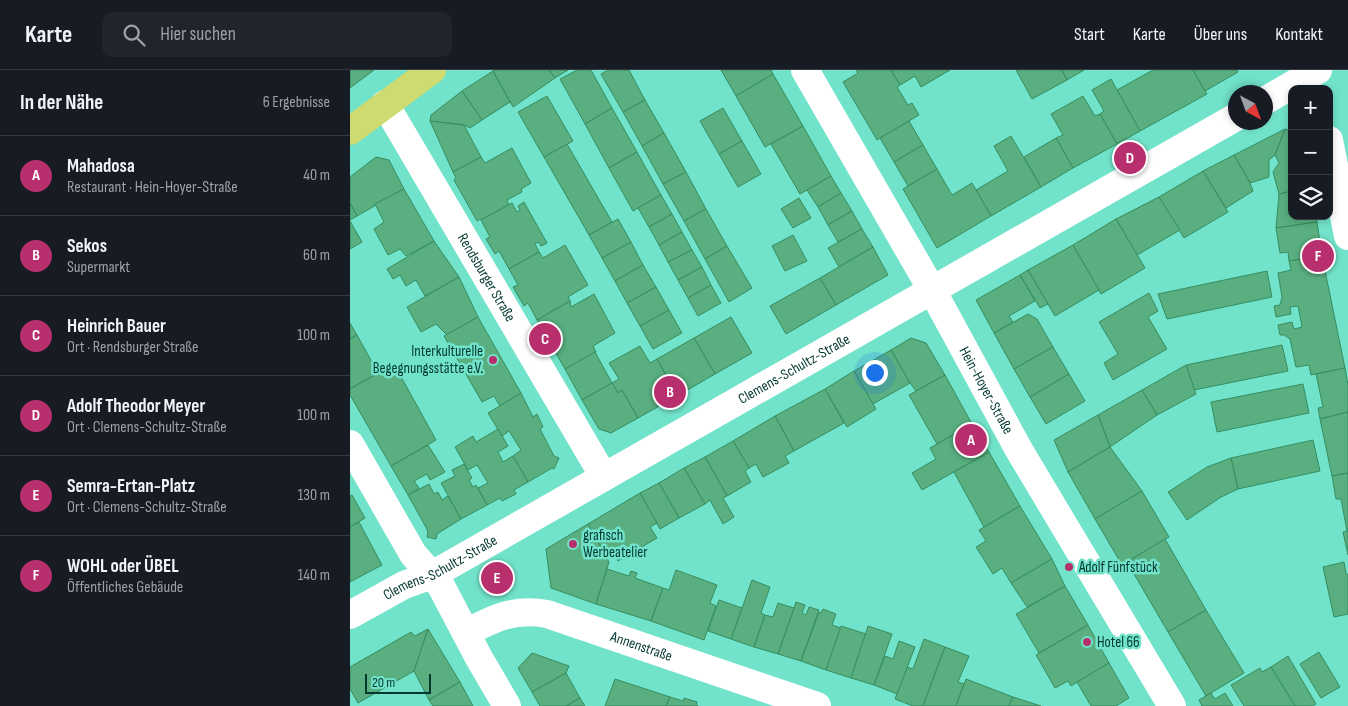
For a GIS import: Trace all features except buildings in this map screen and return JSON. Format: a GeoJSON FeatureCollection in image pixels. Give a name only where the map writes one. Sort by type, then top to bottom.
{"type":"FeatureCollection","features":[{"type":"Feature","properties":{"kind":"main road"},"geometry":{"type":"LineString","coordinates":[[350,131],[432,70]]}},
{"type":"Feature","properties":{"kind":"street","name":"Hein-Hoyer-Straße"},"geometry":{"type":"LineString","coordinates":[[805,70],[932,290],[1019,450],[1172,706]]}},
{"type":"Feature","properties":{"kind":"street"},"geometry":{"type":"LineString","coordinates":[[1273,97],[1315,78]]}},
{"type":"Feature","properties":{"kind":"street","name":"Rendsburger Straße"},"geometry":{"type":"LineString","coordinates":[[385,104],[604,477]]}},
{"type":"Feature","properties":{"kind":"street","name":"Clemens-Schultz-Straße"},"geometry":{"type":"LineString","coordinates":[[350,615],[404,585],[432,575],[1228,122]]}},
{"type":"Feature","properties":{"kind":"street"},"geometry":{"type":"LineString","coordinates":[[1333,160],[1348,236]]}},
{"type":"Feature","properties":{"kind":"street"},"geometry":{"type":"LineString","coordinates":[[350,444],[413,554],[441,586],[507,706]]}},
{"type":"Feature","properties":{"kind":"street","name":"Annenstraße"},"geometry":{"type":"LineString","coordinates":[[466,633],[502,615],[533,611],[547,614],[817,706]]}},
{"type":"Feature","properties":{"kind":"place","name":"Adolf Theodor Meyer"},"geometry":{"type":"Point","coordinates":[1130,158]}},
{"type":"Feature","properties":{"kind":"place","name":"WOHL oder ÜBEL"},"geometry":{"type":"Point","coordinates":[1318,256]}},
{"type":"Feature","properties":{"kind":"place","name":"Heinrich Bauer"},"geometry":{"type":"Point","coordinates":[545,339]}},
{"type":"Feature","properties":{"kind":"place","name":"Interkulturelle Begegnungsstätte e.V."},"geometry":{"type":"Point","coordinates":[493,360]}},
{"type":"Feature","properties":{"kind":"place","name":"Sekos"},"geometry":{"type":"Point","coordinates":[670,392]}},
{"type":"Feature","properties":{"kind":"place","name":"Mahadosa"},"geometry":{"type":"Point","coordinates":[971,440]}},
{"type":"Feature","properties":{"kind":"place","name":"grafisch Werbeatelier"},"geometry":{"type":"Point","coordinates":[573,544]}},
{"type":"Feature","properties":{"kind":"place","name":"Adolf Fünfstück"},"geometry":{"type":"Point","coordinates":[1069,567]}},
{"type":"Feature","properties":{"kind":"place","name":"Semra-Ertan-Platz"},"geometry":{"type":"Point","coordinates":[497,578]}},
{"type":"Feature","properties":{"kind":"place","name":"Hotel 66"},"geometry":{"type":"Point","coordinates":[1087,642]}}]}
